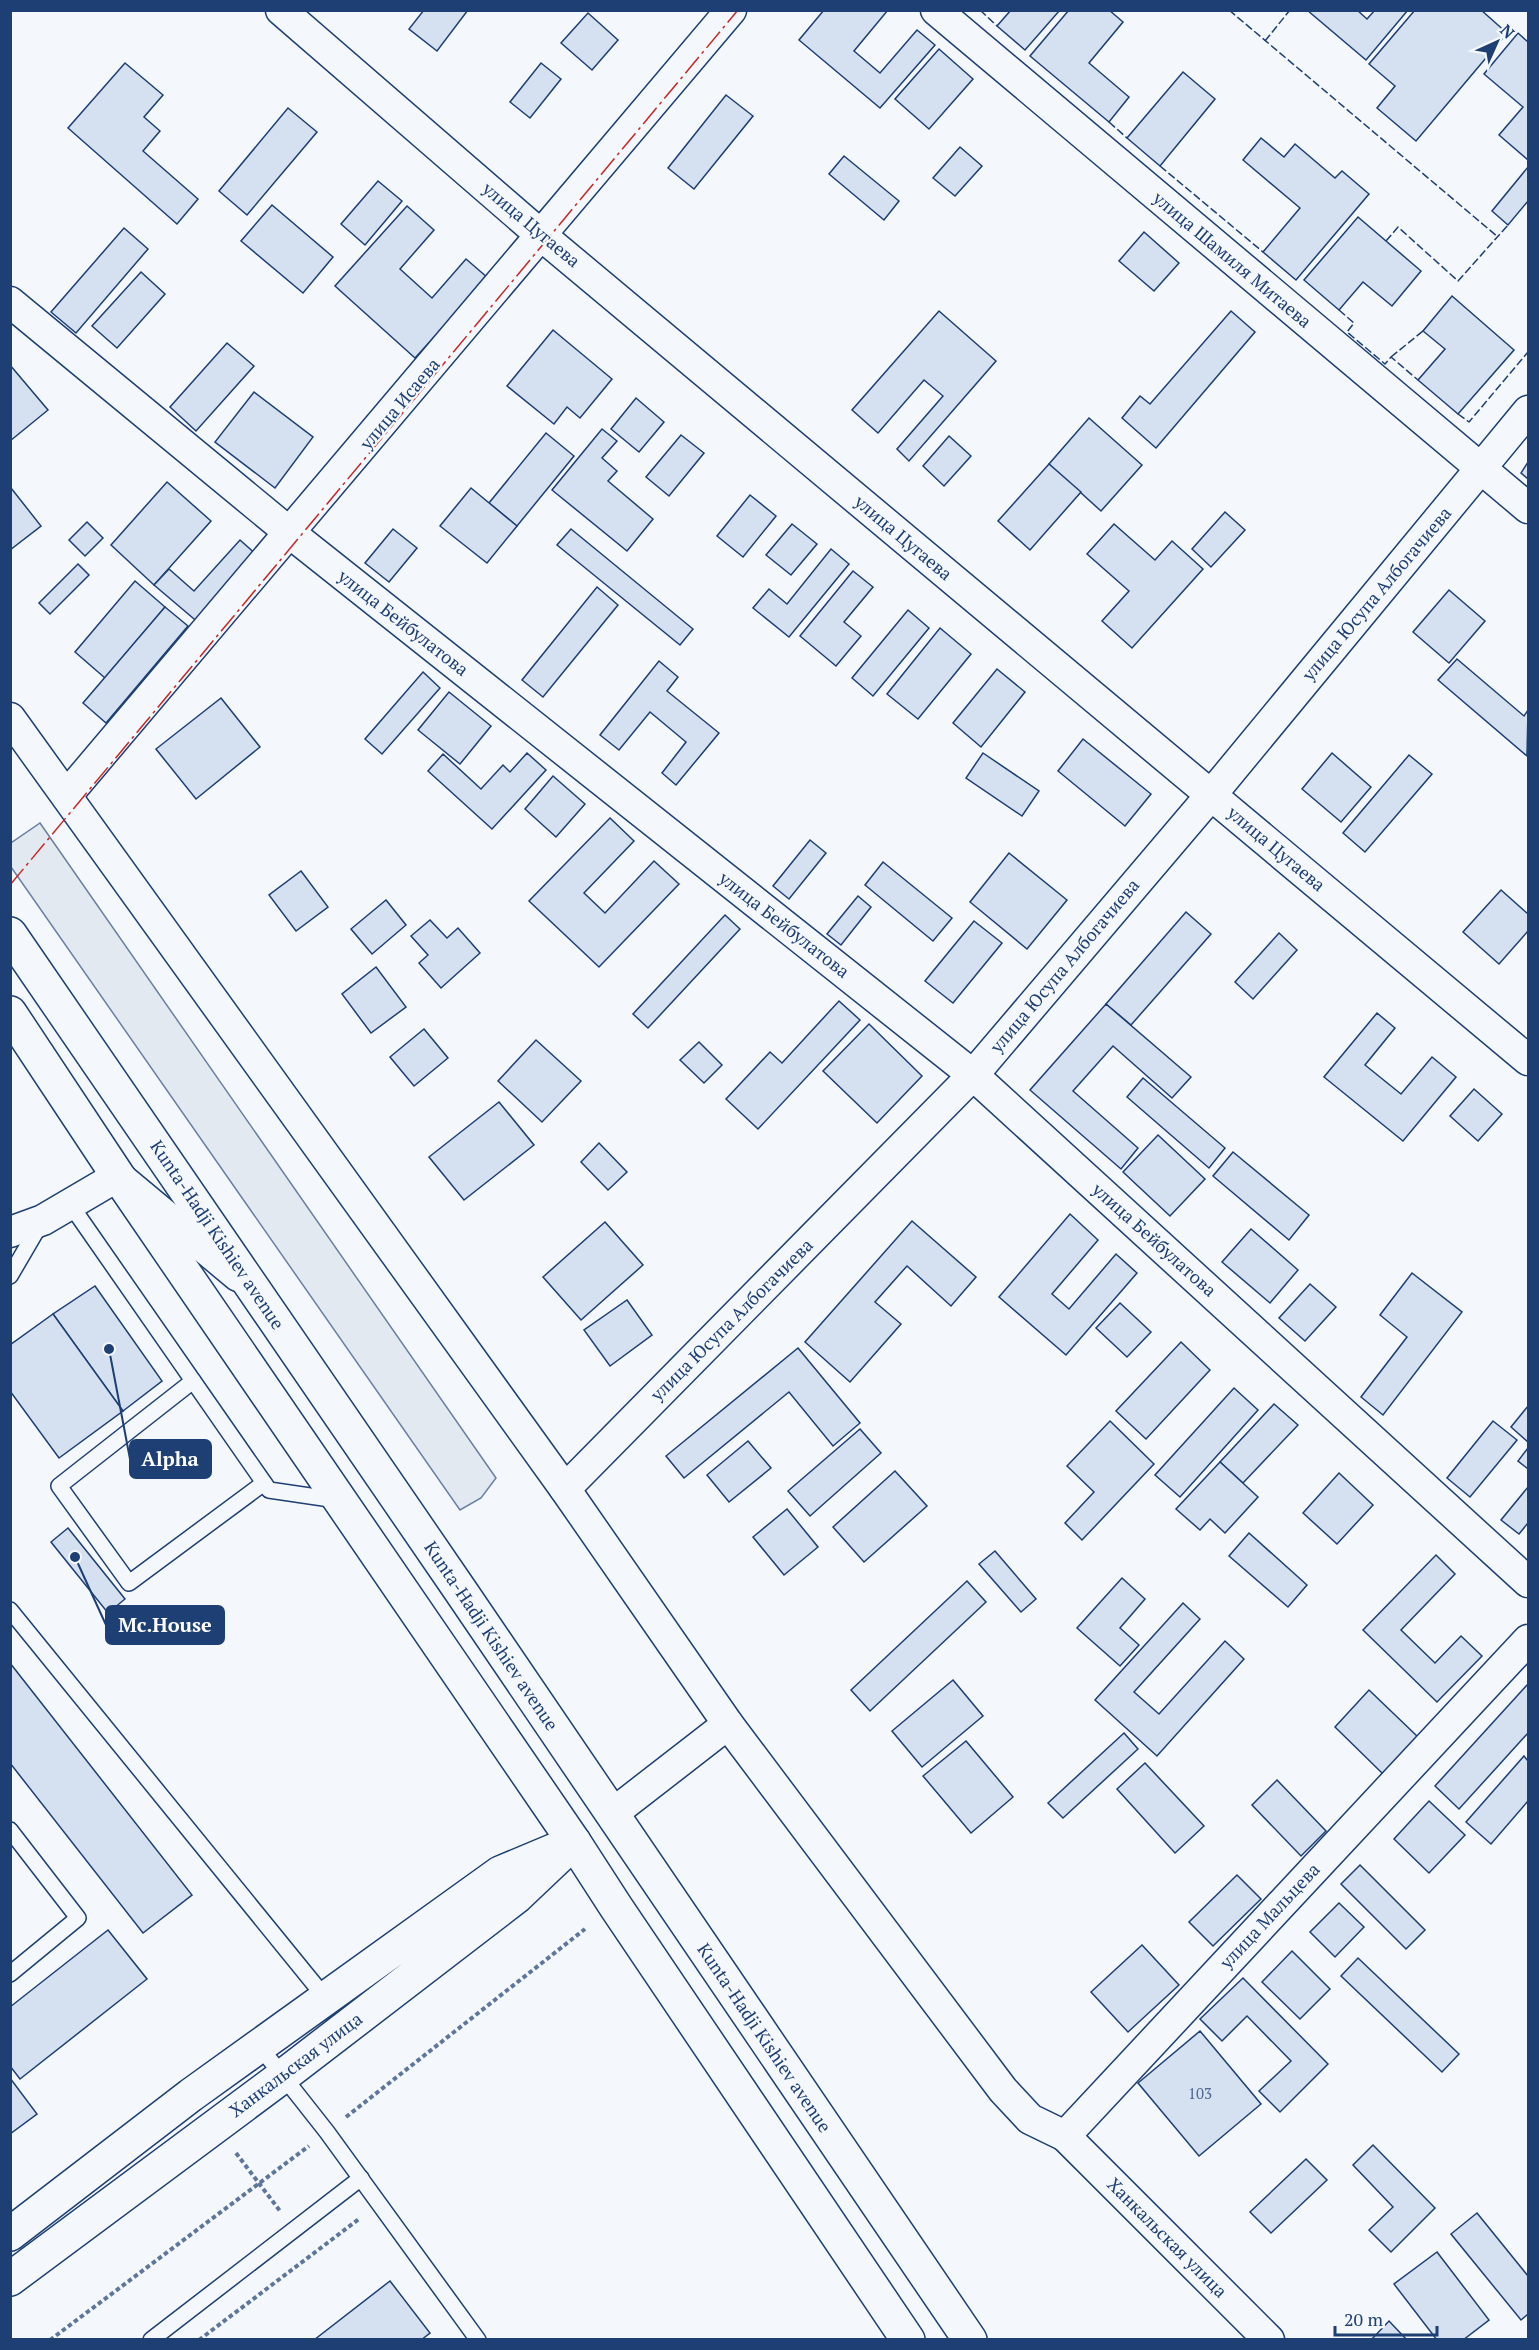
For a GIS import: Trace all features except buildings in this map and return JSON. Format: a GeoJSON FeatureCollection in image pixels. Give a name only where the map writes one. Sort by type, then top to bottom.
{"type":"FeatureCollection","features":[{"type":"Feature","properties":{"kind":"main road","name":"Kunta-Hadji Kishiev avenue"},"geometry":{"type":"LineString","coordinates":[[10,934],[970,2340]]}},
{"type":"Feature","properties":{"kind":"main road"},"geometry":{"type":"LineString","coordinates":[[10,1013],[118,1176],[574,1842],[908,2340]]}},
{"type":"Feature","properties":{"kind":"main road","name":"Ханкальская улица"},"geometry":{"type":"LineString","coordinates":[[10,2279],[283,2076],[516,1897],[574,1842],[612,1814]]}},
{"type":"Feature","properties":{"kind":"main road","name":"Ханкальская улица"},"geometry":{"type":"LineString","coordinates":[[10,2234],[191,2096],[500,1873],[574,1842]]}},
{"type":"Feature","properties":{"kind":"street","name":"улица Цугаева"},"geometry":{"type":"LineString","coordinates":[[281,10],[542,236],[1528,1060]]}},
{"type":"Feature","properties":{"kind":"street","name":"улица Исаева"},"geometry":{"type":"LineString","coordinates":[[67,795],[731,10]]}},
{"type":"Feature","properties":{"kind":"street","name":"улица Шамиля Митаева"},"geometry":{"type":"LineString","coordinates":[[936,10],[1528,508]]}},
{"type":"Feature","properties":{"kind":"street","name":"улица Бейбулатова"},"geometry":{"type":"LineString","coordinates":[[10,302],[290,533],[973,1075],[1528,1582]]}},
{"type":"Feature","properties":{"kind":"street","name":"улица Юсупа Албогачиева"},"geometry":{"type":"LineString","coordinates":[[565,1489],[973,1075],[1211,795],[1528,411]]}},
{"type":"Feature","properties":{"kind":"street"},"geometry":{"type":"LineString","coordinates":[[10,718],[565,1489],[728,1724],[1003,2090],[1030,2119],[1065,2136]]}},
{"type":"Feature","properties":{"kind":"street"},"geometry":{"type":"LineString","coordinates":[[10,1232],[43,1220],[118,1176],[256,1292]]}},
{"type":"Feature","properties":{"kind":"street","name":"улица Мальцева"},"geometry":{"type":"LineString","coordinates":[[1065,2136],[1528,1640]]}},
{"type":"Feature","properties":{"kind":"street"},"geometry":{"type":"LineString","coordinates":[[612,1814],[728,1724]]}},
{"type":"Feature","properties":{"kind":"street","name":"Ханкальская улица"},"geometry":{"type":"LineString","coordinates":[[1065,2136],[1269,2340]]}},
{"type":"Feature","properties":{"kind":"lane"},"geometry":{"type":"LineString","coordinates":[[70,1204],[269,1490],[340,1500]]}},
{"type":"Feature","properties":{"kind":"lane"},"geometry":{"type":"LineString","coordinates":[[10,1276],[43,1220]]}},
{"type":"Feature","properties":{"kind":"lane"},"geometry":{"type":"LineString","coordinates":[[193,1381],[59,1486],[129,1583],[264,1484]]}},
{"type":"Feature","properties":{"kind":"lane"},"geometry":{"type":"LineString","coordinates":[[10,1610],[348,2026]]}},
{"type":"Feature","properties":{"kind":"lane"},"geometry":{"type":"LineString","coordinates":[[10,1830],[78,1918],[10,1974]]}},
{"type":"Feature","properties":{"kind":"lane"},"geometry":{"type":"LineString","coordinates":[[261,2047],[361,2178],[478,2340]]}},
{"type":"Feature","properties":{"kind":"lane"},"geometry":{"type":"LineString","coordinates":[[152,2340],[361,2178]]}},
{"type":"Feature","properties":{"kind":"path"},"geometry":{"type":"LineString","coordinates":[[232,2148],[294,2230]]}},
{"type":"Feature","properties":{"kind":"path"},"geometry":{"type":"LineString","coordinates":[[199,2340],[380,2204]]}},
{"type":"Feature","properties":{"kind":"shaded area"},"geometry":{"type":"Polygon","coordinates":[[[40,823],[496,1478],[481,1498],[460,1510],[11,867],[11,843],[40,823]]]}},
{"type":"Feature","properties":{"kind":"fence"},"geometry":{"type":"LineString","coordinates":[[980,10],[997,26]]}},
{"type":"Feature","properties":{"kind":"fence"},"geometry":{"type":"LineString","coordinates":[[1229,10],[1498,237]]}},
{"type":"Feature","properties":{"kind":"fence"},"geometry":{"type":"LineString","coordinates":[[1265,41],[1290,10]]}},
{"type":"Feature","properties":{"kind":"fence"},"geometry":{"type":"LineString","coordinates":[[1109,122],[1127,138]]}},
{"type":"Feature","properties":{"kind":"fence"},"geometry":{"type":"LineString","coordinates":[[1160,166],[1263,252]]}},
{"type":"Feature","properties":{"kind":"fence"},"geometry":{"type":"LineString","coordinates":[[1386,241],[1398,227],[1458,281],[1508,225]]}},
{"type":"Feature","properties":{"kind":"fence"},"geometry":{"type":"LineString","coordinates":[[1339,310],[1354,323],[1347,332],[1385,364],[1391,357],[1418,380]]}},
{"type":"Feature","properties":{"kind":"fence"},"geometry":{"type":"LineString","coordinates":[[1391,357],[1423,331]]}},
{"type":"Feature","properties":{"kind":"fence"},"geometry":{"type":"LineString","coordinates":[[1458,414],[1469,422],[1528,352]]}},
{"type":"Feature","properties":{"kind":"power"},"geometry":{"type":"LineString","coordinates":[[10,885],[738,10]]}},
{"type":"Feature","properties":{"kind":"place","name":"Alpha"},"geometry":{"type":"Point","coordinates":[109,1349]}},
{"type":"Feature","properties":{"kind":"place","name":"Mc.House"},"geometry":{"type":"Point","coordinates":[75,1557]}}]}
